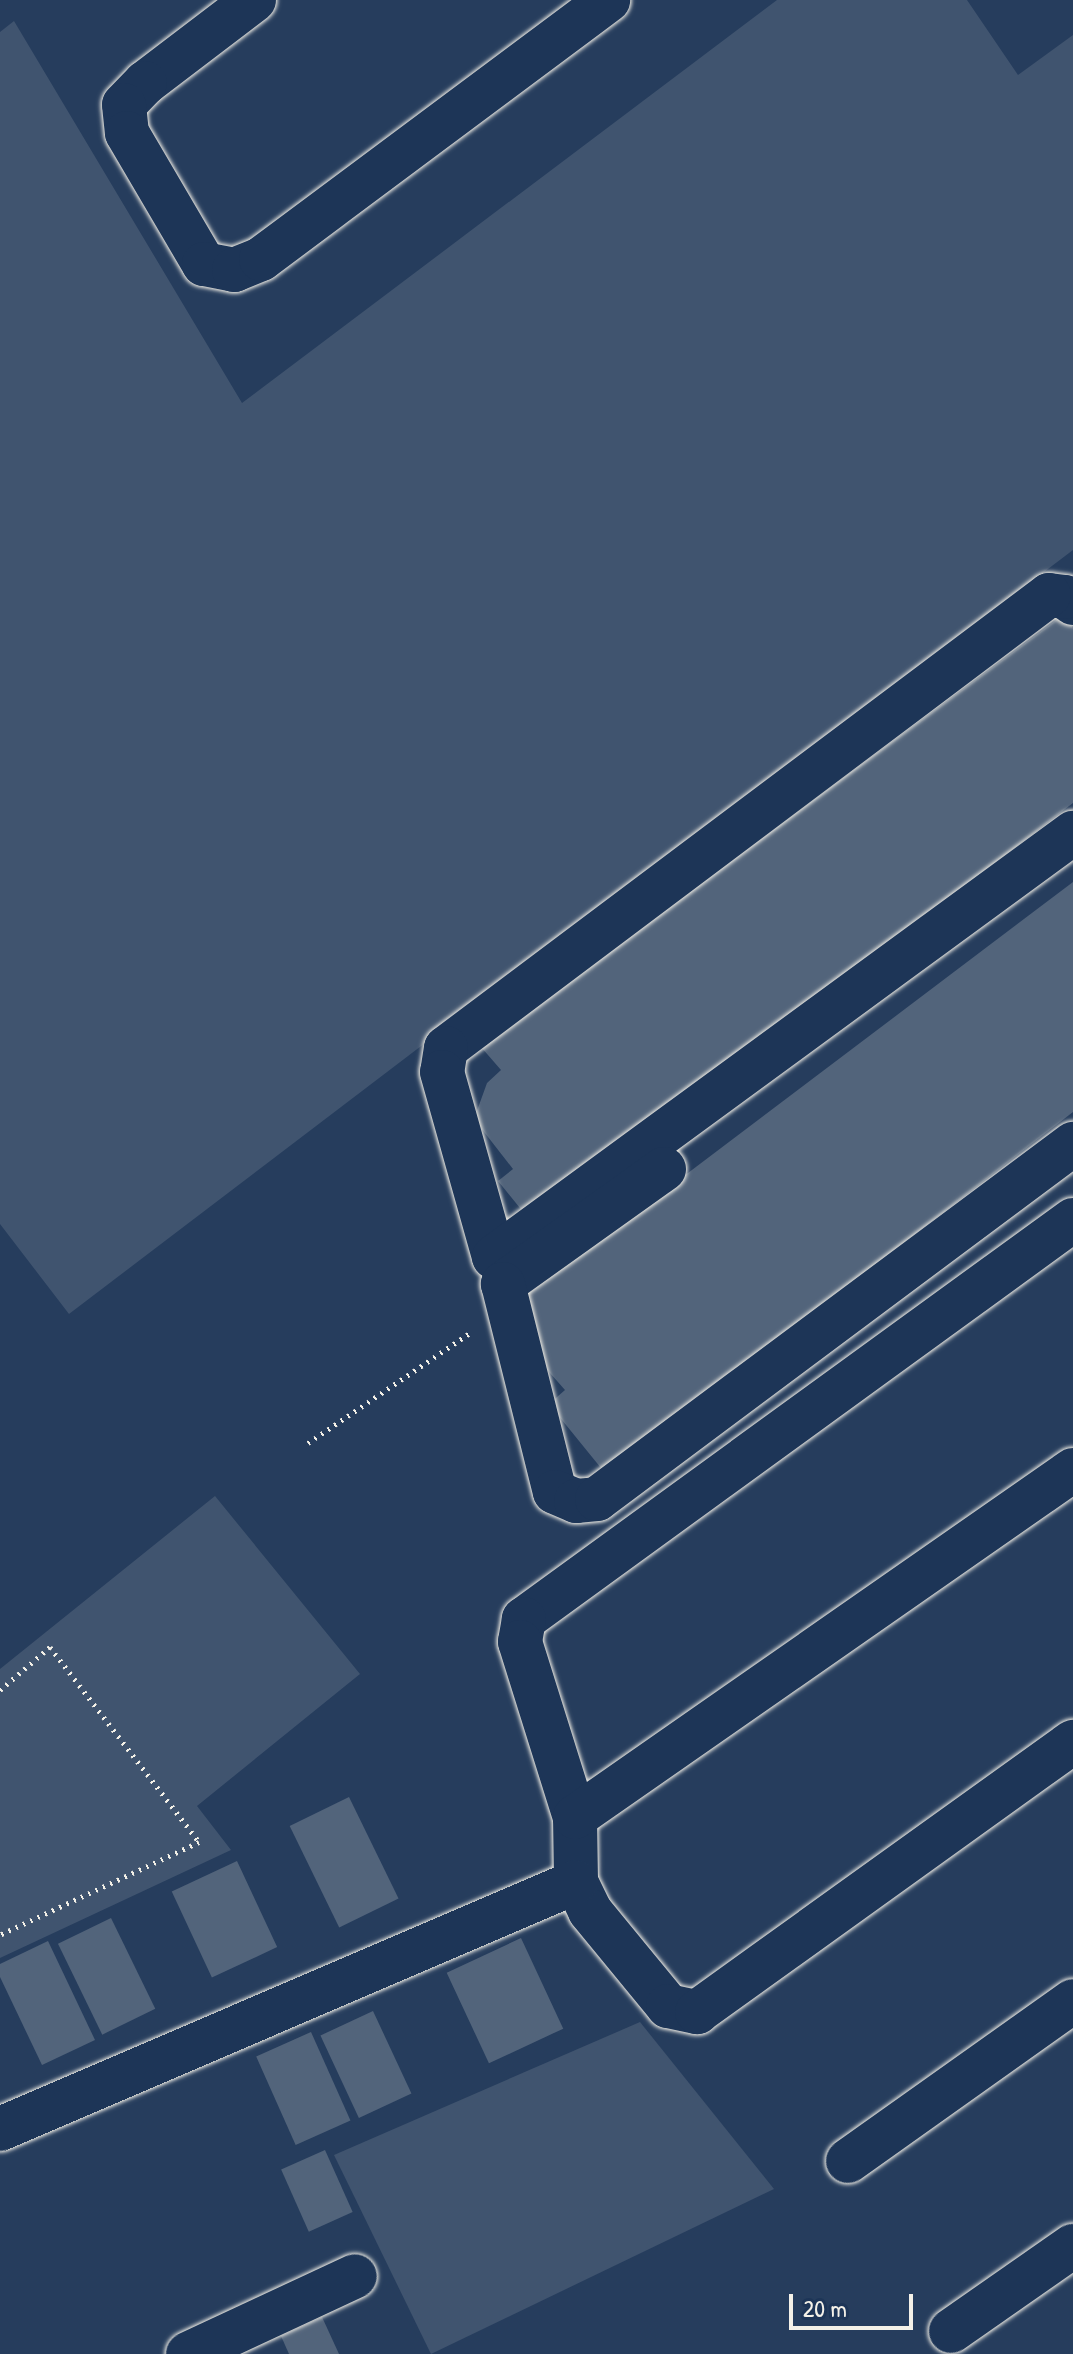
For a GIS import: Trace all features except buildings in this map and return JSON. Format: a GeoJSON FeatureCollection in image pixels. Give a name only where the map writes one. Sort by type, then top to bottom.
{"type":"FeatureCollection","features":[{"type":"Feature","properties":{"kind":"street"},"geometry":{"type":"LineString","coordinates":[[254,0],[145,83],[124,105],[127,133],[204,264],[234,270],[261,259],[608,0]]}},
{"type":"Feature","properties":{"kind":"street"},"geometry":{"type":"LineString","coordinates":[[1073,603],[1065,597],[1049,595],[446,1048],[442,1072],[494,1257],[1073,833]]}},
{"type":"Feature","properties":{"kind":"street"},"geometry":{"type":"LineString","coordinates":[[1073,864],[597,1220],[503,1284],[506,1308],[555,1492],[576,1501],[597,1499],[1073,1144]]}},
{"type":"Feature","properties":{"kind":"street"},"geometry":{"type":"LineString","coordinates":[[1073,1220],[524,1619],[520,1642],[575,1817],[576,1882],[590,1911],[668,2006],[697,2012],[1073,1742]]}},
{"type":"Feature","properties":{"kind":"street"},"geometry":{"type":"LineString","coordinates":[[575,1817],[1073,1470]]}},
{"type":"Feature","properties":{"kind":"street"},"geometry":{"type":"LineString","coordinates":[[0,2129],[576,1882]]}},
{"type":"Feature","properties":{"kind":"street"},"geometry":{"type":"LineString","coordinates":[[848,2161],[1073,2001]]}},
{"type":"Feature","properties":{"kind":"street"},"geometry":{"type":"LineString","coordinates":[[951,2331],[1073,2246]]}},
{"type":"Feature","properties":{"kind":"street"},"geometry":{"type":"LineString","coordinates":[[188,2354],[355,2276]]}},
{"type":"Feature","properties":{"kind":"path"},"geometry":{"type":"LineString","coordinates":[[308,1443],[506,1308]]}},
{"type":"Feature","properties":{"kind":"path"},"geometry":{"type":"LineString","coordinates":[[0,1690],[50,1647],[199,1842],[0,1935]]}},
{"type":"Feature","properties":{"kind":"shaded area"},"geometry":{"type":"Polygon","coordinates":[[[777,0],[967,0],[1018,75],[1073,35],[1073,550],[69,1314],[0,1224],[0,32],[14,21],[242,403],[777,0]]]}},
{"type":"Feature","properties":{"kind":"shaded area"},"geometry":{"type":"Polygon","coordinates":[[[215,1496],[360,1674],[197,1806],[231,1850],[0,1958],[0,1669],[215,1496]]]}},
{"type":"Feature","properties":{"kind":"shaded area"},"geometry":{"type":"Polygon","coordinates":[[[640,2022],[774,2189],[431,2354],[334,2155],[640,2022]]]}}]}
